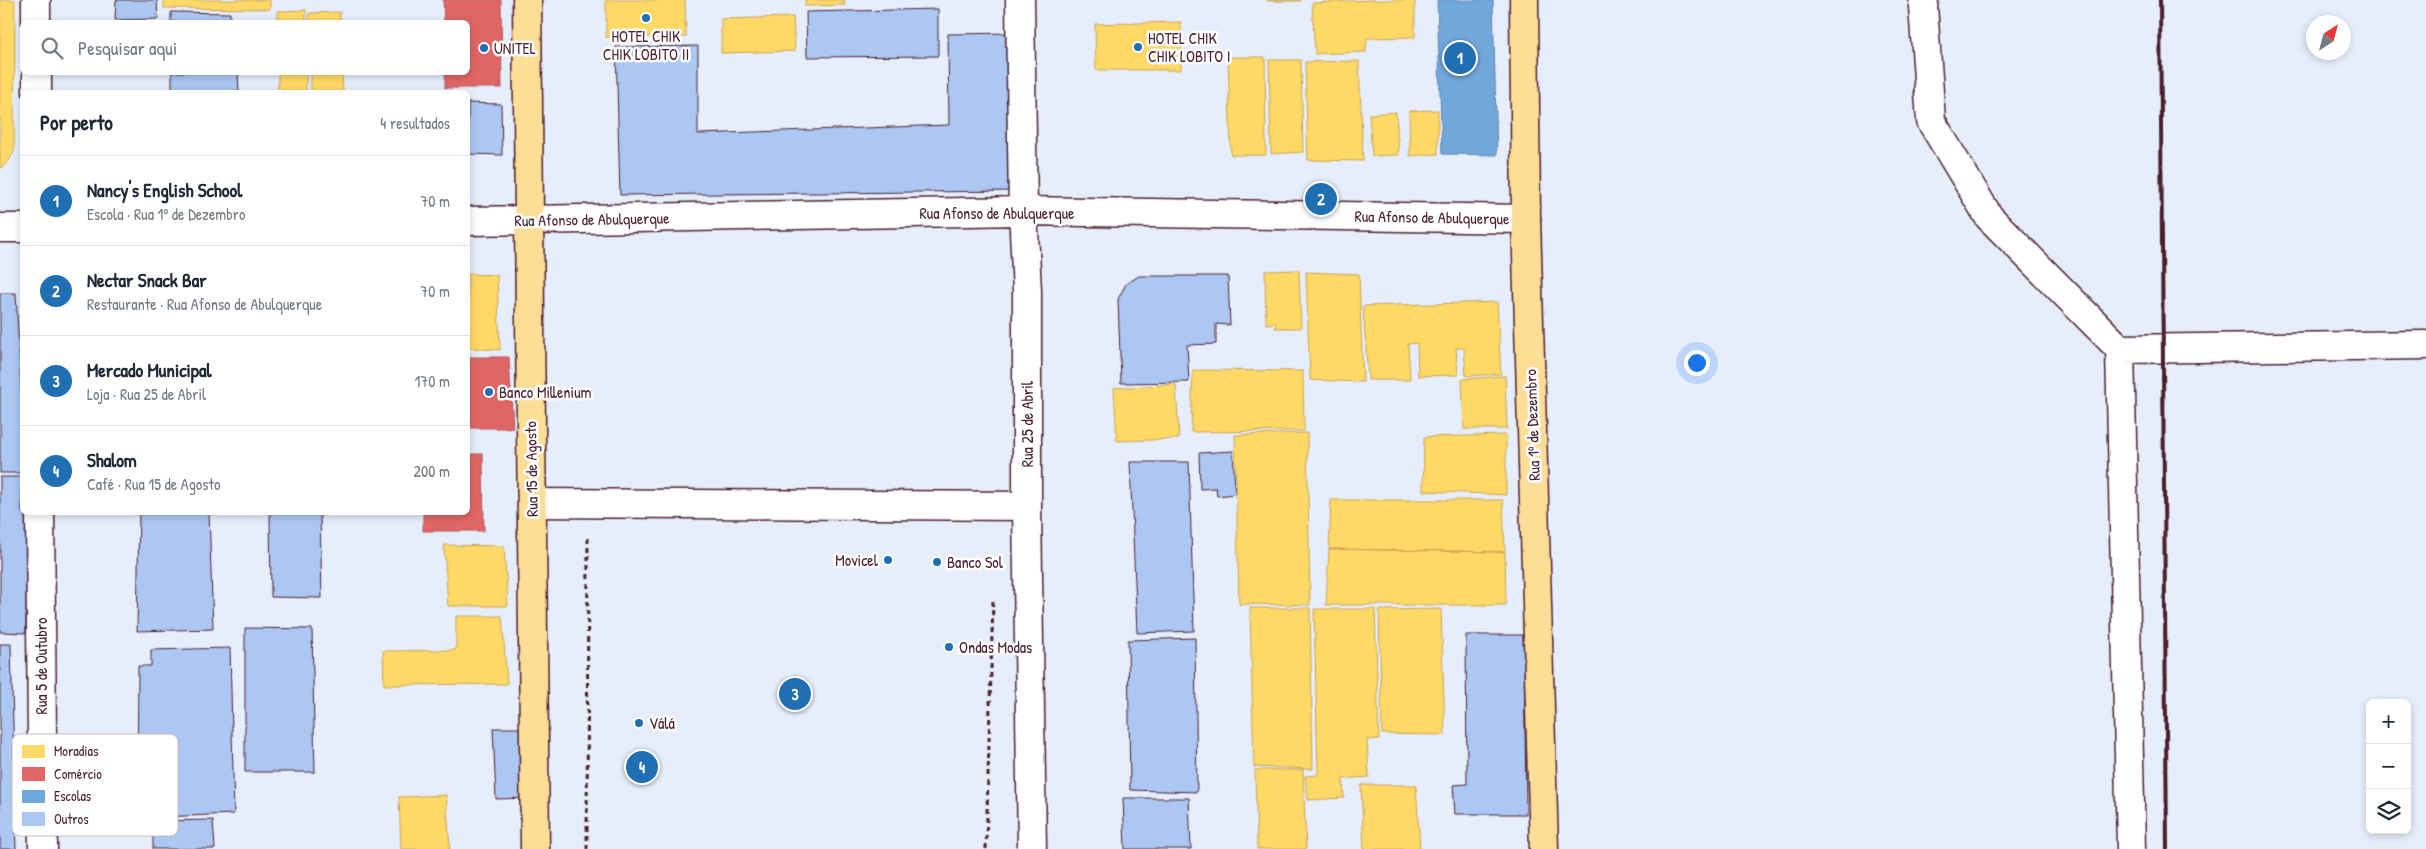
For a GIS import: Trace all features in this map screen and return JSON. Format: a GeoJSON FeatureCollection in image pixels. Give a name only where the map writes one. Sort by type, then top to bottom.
{"type":"FeatureCollection","features":[{"type":"Feature","properties":{"kind":"main road","name":"Rua 15 de Agosto"},"geometry":{"type":"LineString","coordinates":[[527,0],[535,849]]}},
{"type":"Feature","properties":{"kind":"main road","name":"Rua 1º de Dezembro"},"geometry":{"type":"LineString","coordinates":[[1524,0],[1526,219],[1544,849]]}},
{"type":"Feature","properties":{"kind":"street"},"geometry":{"type":"LineString","coordinates":[[36,0],[36,20]]}},
{"type":"Feature","properties":{"kind":"street","name":"Rua 25 de Abril"},"geometry":{"type":"LineString","coordinates":[[1020,0],[1023,211],[1027,291],[1027,506],[1032,849]]}},
{"type":"Feature","properties":{"kind":"street"},"geometry":{"type":"LineString","coordinates":[[1924,0],[1931,121],[1990,217],[2120,349],[2131,849]]}},
{"type":"Feature","properties":{"kind":"street"},"geometry":{"type":"LineString","coordinates":[[37,75],[37,90]]}},
{"type":"Feature","properties":{"kind":"street","name":"Rua Afonso de Abulquerque"},"geometry":{"type":"LineString","coordinates":[[470,221],[1023,211],[1526,219]]}},
{"type":"Feature","properties":{"kind":"street"},"geometry":{"type":"LineString","coordinates":[[0,228],[20,228]]}},
{"type":"Feature","properties":{"kind":"street"},"geometry":{"type":"LineString","coordinates":[[2120,349],[2426,345]]}},
{"type":"Feature","properties":{"kind":"street"},"geometry":{"type":"LineString","coordinates":[[532,503],[1027,506]]}},
{"type":"Feature","properties":{"kind":"street","name":"Rua 5 de Outubro"},"geometry":{"type":"LineString","coordinates":[[40,515],[42,734]]}},
{"type":"Feature","properties":{"kind":"street","name":"Rua 5 de Outubro"},"geometry":{"type":"LineString","coordinates":[[43,836],[43,849]]}},
{"type":"Feature","properties":{"kind":"path"},"geometry":{"type":"LineString","coordinates":[[587,849],[588,503]]}},
{"type":"Feature","properties":{"kind":"path"},"geometry":{"type":"LineString","coordinates":[[986,849],[993,594]]}},
{"type":"Feature","properties":{"kind":"building: Moradias"},"geometry":{"type":"Polygon","coordinates":[[[0,0],[15,0],[14,152],[8,162],[0,169],[0,0]]]}},
{"type":"Feature","properties":{"kind":"building: Moradias"},"geometry":{"type":"Polygon","coordinates":[[[164,0],[270,0],[270,9],[164,8],[164,0]]]}},
{"type":"Feature","properties":{"kind":"building: Moradias","name":"HOTEL CHIK CHIK LOBITO II"},"geometry":{"type":"Polygon","coordinates":[[[606,0],[685,0],[686,37],[606,37],[606,0]]]}},
{"type":"Feature","properties":{"kind":"building: Moradias"},"geometry":{"type":"Polygon","coordinates":[[[805,0],[844,0],[845,5],[805,6],[805,0]]]}},
{"type":"Feature","properties":{"kind":"building: Moradias"},"geometry":{"type":"Polygon","coordinates":[[[1301,0],[1301,1],[1267,1],[1301,0]]]}},
{"type":"Feature","properties":{"kind":"building: Moradias"},"geometry":{"type":"Polygon","coordinates":[[[1415,0],[1415,37],[1367,38],[1366,52],[1315,54],[1312,3],[1415,0]]]}},
{"type":"Feature","properties":{"kind":"building: Moradias"},"geometry":{"type":"Polygon","coordinates":[[[306,10],[306,20],[278,20],[278,11],[306,10]]]}},
{"type":"Feature","properties":{"kind":"building: Moradias"},"geometry":{"type":"Polygon","coordinates":[[[340,12],[340,20],[309,20],[309,13],[340,12]]]}},
{"type":"Feature","properties":{"kind":"building: Moradias"},"geometry":{"type":"Polygon","coordinates":[[[793,17],[795,51],[721,53],[721,19],[793,17]]]}},
{"type":"Feature","properties":{"kind":"building: Moradias","name":"HOTEL CHIK CHIK LOBITO I"},"geometry":{"type":"Polygon","coordinates":[[[1181,22],[1181,70],[1096,70],[1095,24],[1181,22]]]}},
{"type":"Feature","properties":{"kind":"building: Moradias"},"geometry":{"type":"Polygon","coordinates":[[[1228,57],[1265,57],[1266,155],[1231,155],[1228,57]]]}},
{"type":"Feature","properties":{"kind":"building: Moradias"},"geometry":{"type":"Polygon","coordinates":[[[1269,60],[1301,60],[1303,152],[1271,154],[1269,60]]]}},
{"type":"Feature","properties":{"kind":"building: Moradias"},"geometry":{"type":"Polygon","coordinates":[[[1359,61],[1363,161],[1308,160],[1305,62],[1359,61]]]}},
{"type":"Feature","properties":{"kind":"building: Moradias"},"geometry":{"type":"Polygon","coordinates":[[[278,75],[306,75],[306,90],[278,90],[278,75]]]}},
{"type":"Feature","properties":{"kind":"building: Moradias"},"geometry":{"type":"Polygon","coordinates":[[[311,75],[342,75],[343,90],[311,90],[311,75]]]}},
{"type":"Feature","properties":{"kind":"building: Moradias"},"geometry":{"type":"Polygon","coordinates":[[[1438,110],[1438,154],[1410,156],[1409,111],[1438,110]]]}},
{"type":"Feature","properties":{"kind":"building: Moradias"},"geometry":{"type":"Polygon","coordinates":[[[1396,112],[1399,155],[1372,156],[1369,114],[1396,112]]]}},
{"type":"Feature","properties":{"kind":"building: Moradias"},"geometry":{"type":"Polygon","coordinates":[[[1299,270],[1301,328],[1275,328],[1276,323],[1266,324],[1265,271],[1299,270]]]}},
{"type":"Feature","properties":{"kind":"building: Moradias"},"geometry":{"type":"Polygon","coordinates":[[[1306,272],[1359,274],[1363,382],[1310,380],[1306,272]]]}},
{"type":"Feature","properties":{"kind":"building: Moradias"},"geometry":{"type":"Polygon","coordinates":[[[470,274],[497,275],[500,350],[470,348],[470,274]]]}},
{"type":"Feature","properties":{"kind":"building: Moradias"},"geometry":{"type":"Polygon","coordinates":[[[1497,302],[1501,374],[1466,376],[1464,348],[1456,348],[1458,375],[1418,376],[1417,343],[1408,344],[1410,380],[1368,380],[1363,306],[1497,302]]]}},
{"type":"Feature","properties":{"kind":"building: Moradias"},"geometry":{"type":"Polygon","coordinates":[[[1193,370],[1303,371],[1304,431],[1191,432],[1193,370]]]}},
{"type":"Feature","properties":{"kind":"building: Moradias"},"geometry":{"type":"Polygon","coordinates":[[[1505,376],[1507,429],[1464,429],[1462,379],[1505,376]]]}},
{"type":"Feature","properties":{"kind":"building: Moradias"},"geometry":{"type":"Polygon","coordinates":[[[1176,384],[1179,439],[1117,441],[1114,388],[1176,384]]]}},
{"type":"Feature","properties":{"kind":"building: Moradias"},"geometry":{"type":"Polygon","coordinates":[[[1307,433],[1310,605],[1239,604],[1235,435],[1307,433]]]}},
{"type":"Feature","properties":{"kind":"building: Moradias"},"geometry":{"type":"Polygon","coordinates":[[[1506,435],[1506,495],[1423,491],[1424,437],[1506,435]]]}},
{"type":"Feature","properties":{"kind":"building: Moradias"},"geometry":{"type":"Polygon","coordinates":[[[1331,500],[1503,500],[1505,552],[1329,549],[1331,500]]]}},
{"type":"Feature","properties":{"kind":"building: Moradias"},"geometry":{"type":"Polygon","coordinates":[[[444,545],[504,546],[508,606],[448,606],[444,545]]]}},
{"type":"Feature","properties":{"kind":"building: Moradias"},"geometry":{"type":"Polygon","coordinates":[[[1329,549],[1505,552],[1506,605],[1326,605],[1329,549]]]}},
{"type":"Feature","properties":{"kind":"building: Moradias"},"geometry":{"type":"Polygon","coordinates":[[[1250,608],[1310,608],[1313,769],[1254,767],[1250,608]]]}},
{"type":"Feature","properties":{"kind":"building: Moradias"},"geometry":{"type":"Polygon","coordinates":[[[1314,609],[1375,609],[1379,739],[1367,740],[1369,777],[1343,779],[1344,798],[1308,800],[1305,776],[1318,775],[1314,609]]]}},
{"type":"Feature","properties":{"kind":"building: Moradias"},"geometry":{"type":"Polygon","coordinates":[[[1441,609],[1445,735],[1382,734],[1379,610],[1441,609]]]}},
{"type":"Feature","properties":{"kind":"building: Moradias"},"geometry":{"type":"Polygon","coordinates":[[[456,616],[502,616],[507,684],[384,685],[383,651],[456,650],[456,616]]]}},
{"type":"Feature","properties":{"kind":"building: Moradias"},"geometry":{"type":"Polygon","coordinates":[[[1255,770],[1303,770],[1306,849],[1257,849],[1255,770]]]}},
{"type":"Feature","properties":{"kind":"building: Moradias"},"geometry":{"type":"Polygon","coordinates":[[[1361,785],[1416,785],[1420,849],[1364,849],[1361,785]]]}},
{"type":"Feature","properties":{"kind":"building: Moradias"},"geometry":{"type":"Polygon","coordinates":[[[446,795],[450,849],[401,849],[399,797],[446,795]]]}},
{"type":"Feature","properties":{"kind":"building: Comércio","name":"UNITEL"},"geometry":{"type":"Polygon","coordinates":[[[443,0],[501,0],[502,88],[445,88],[445,75],[470,75],[470,20],[444,20],[443,0]]]}},
{"type":"Feature","properties":{"kind":"building: Comércio","name":"Banco Millenium"},"geometry":{"type":"Polygon","coordinates":[[[470,357],[509,357],[513,428],[470,428],[470,357]]]}},
{"type":"Feature","properties":{"kind":"building: Comércio"},"geometry":{"type":"Polygon","coordinates":[[[470,454],[483,454],[484,531],[423,531],[423,515],[470,515],[470,454]]]}},
{"type":"Feature","properties":{"kind":"building: Escolas"},"geometry":{"type":"Polygon","coordinates":[[[1437,0],[1493,0],[1497,155],[1442,154],[1437,0]]]}},
{"type":"Feature","properties":{"kind":"building: Outros"},"geometry":{"type":"Polygon","coordinates":[[[116,0],[157,0],[158,19],[115,20],[116,0]]]}},
{"type":"Feature","properties":{"kind":"building: Outros"},"geometry":{"type":"Polygon","coordinates":[[[938,9],[938,56],[807,57],[806,12],[938,9]]]}},
{"type":"Feature","properties":{"kind":"building: Outros"},"geometry":{"type":"Polygon","coordinates":[[[171,12],[230,13],[230,20],[171,20],[171,12]]]}},
{"type":"Feature","properties":{"kind":"building: Outros"},"geometry":{"type":"Polygon","coordinates":[[[1014,33],[1016,191],[620,195],[616,47],[698,46],[698,134],[949,125],[948,34],[1014,33]]]}},
{"type":"Feature","properties":{"kind":"building: Outros"},"geometry":{"type":"Polygon","coordinates":[[[172,75],[238,75],[239,90],[172,90],[172,75]]]}},
{"type":"Feature","properties":{"kind":"building: Outros"},"geometry":{"type":"Polygon","coordinates":[[[470,103],[501,104],[502,155],[470,154],[470,103]]]}},
{"type":"Feature","properties":{"kind":"building: Outros"},"geometry":{"type":"Polygon","coordinates":[[[1139,276],[1228,276],[1230,325],[1216,324],[1216,344],[1187,345],[1189,382],[1121,383],[1118,299],[1126,284],[1139,276]]]}},
{"type":"Feature","properties":{"kind":"building: Outros"},"geometry":{"type":"Polygon","coordinates":[[[0,293],[16,293],[20,368],[20,473],[0,473],[0,293]]]}},
{"type":"Feature","properties":{"kind":"building: Outros"},"geometry":{"type":"Polygon","coordinates":[[[1233,451],[1235,494],[1217,496],[1216,488],[1200,489],[1199,453],[1233,451]]]}},
{"type":"Feature","properties":{"kind":"building: Outros"},"geometry":{"type":"Polygon","coordinates":[[[1130,462],[1189,462],[1194,631],[1137,633],[1130,462]]]}},
{"type":"Feature","properties":{"kind":"building: Outros"},"geometry":{"type":"Polygon","coordinates":[[[0,477],[20,477],[20,515],[27,515],[26,633],[0,632],[0,477]]]}},
{"type":"Feature","properties":{"kind":"building: Outros"},"geometry":{"type":"Polygon","coordinates":[[[139,515],[209,515],[213,629],[137,631],[139,515]]]}},
{"type":"Feature","properties":{"kind":"building: Outros"},"geometry":{"type":"Polygon","coordinates":[[[270,515],[320,515],[322,598],[271,597],[270,515]]]}},
{"type":"Feature","properties":{"kind":"building: Outros"},"geometry":{"type":"Polygon","coordinates":[[[245,628],[312,629],[315,772],[245,772],[245,628]]]}},
{"type":"Feature","properties":{"kind":"building: Outros"},"geometry":{"type":"Polygon","coordinates":[[[1466,635],[1524,635],[1526,814],[1455,814],[1453,785],[1467,784],[1466,635]]]}},
{"type":"Feature","properties":{"kind":"building: Outros"},"geometry":{"type":"Polygon","coordinates":[[[1195,638],[1197,792],[1130,790],[1128,640],[1195,638]]]}},
{"type":"Feature","properties":{"kind":"building: Outros"},"geometry":{"type":"Polygon","coordinates":[[[0,644],[11,644],[13,734],[12,836],[16,836],[16,849],[0,849],[0,644]]]}},
{"type":"Feature","properties":{"kind":"building: Outros"},"geometry":{"type":"Polygon","coordinates":[[[230,648],[234,814],[178,816],[178,734],[138,734],[138,666],[151,666],[151,650],[230,648]]]}},
{"type":"Feature","properties":{"kind":"building: Outros"},"geometry":{"type":"Polygon","coordinates":[[[493,728],[524,728],[528,798],[496,799],[493,728]]]}},
{"type":"Feature","properties":{"kind":"building: Outros"},"geometry":{"type":"Polygon","coordinates":[[[1123,798],[1189,798],[1191,849],[1125,849],[1123,798]]]}},
{"type":"Feature","properties":{"kind":"building: Outros"},"geometry":{"type":"Polygon","coordinates":[[[213,820],[215,849],[153,849],[153,836],[178,836],[178,821],[213,820]]]}},
{"type":"Feature","properties":{"kind":"railway"},"geometry":{"type":"LineString","coordinates":[[2160,0],[2167,849]]}},
{"type":"Feature","properties":{"kind":"place","name":"HOTEL CHIK CHIK LOBITO II"},"geometry":{"type":"Point","coordinates":[646,18]}},
{"type":"Feature","properties":{"kind":"place","name":"HOTEL CHIK CHIK LOBITO I"},"geometry":{"type":"Point","coordinates":[1138,47]}},
{"type":"Feature","properties":{"kind":"place","name":"UNITEL"},"geometry":{"type":"Point","coordinates":[484,48]}},
{"type":"Feature","properties":{"kind":"place","name":"Nancy's English School"},"geometry":{"type":"Point","coordinates":[1460,58]}},
{"type":"Feature","properties":{"kind":"place","name":"Nectar Snack Bar"},"geometry":{"type":"Point","coordinates":[1321,199]}},
{"type":"Feature","properties":{"kind":"place","name":"Banco Millenium"},"geometry":{"type":"Point","coordinates":[489,392]}},
{"type":"Feature","properties":{"kind":"place","name":"Movicel"},"geometry":{"type":"Point","coordinates":[888,560]}},
{"type":"Feature","properties":{"kind":"place","name":"Banco Sol"},"geometry":{"type":"Point","coordinates":[937,562]}},
{"type":"Feature","properties":{"kind":"place","name":"Ondas Modas"},"geometry":{"type":"Point","coordinates":[949,647]}},
{"type":"Feature","properties":{"kind":"place","name":"Mercado Municipal"},"geometry":{"type":"Point","coordinates":[795,694]}},
{"type":"Feature","properties":{"kind":"place","name":"Válá"},"geometry":{"type":"Point","coordinates":[639,723]}},
{"type":"Feature","properties":{"kind":"place","name":"Shalom"},"geometry":{"type":"Point","coordinates":[642,767]}}]}
